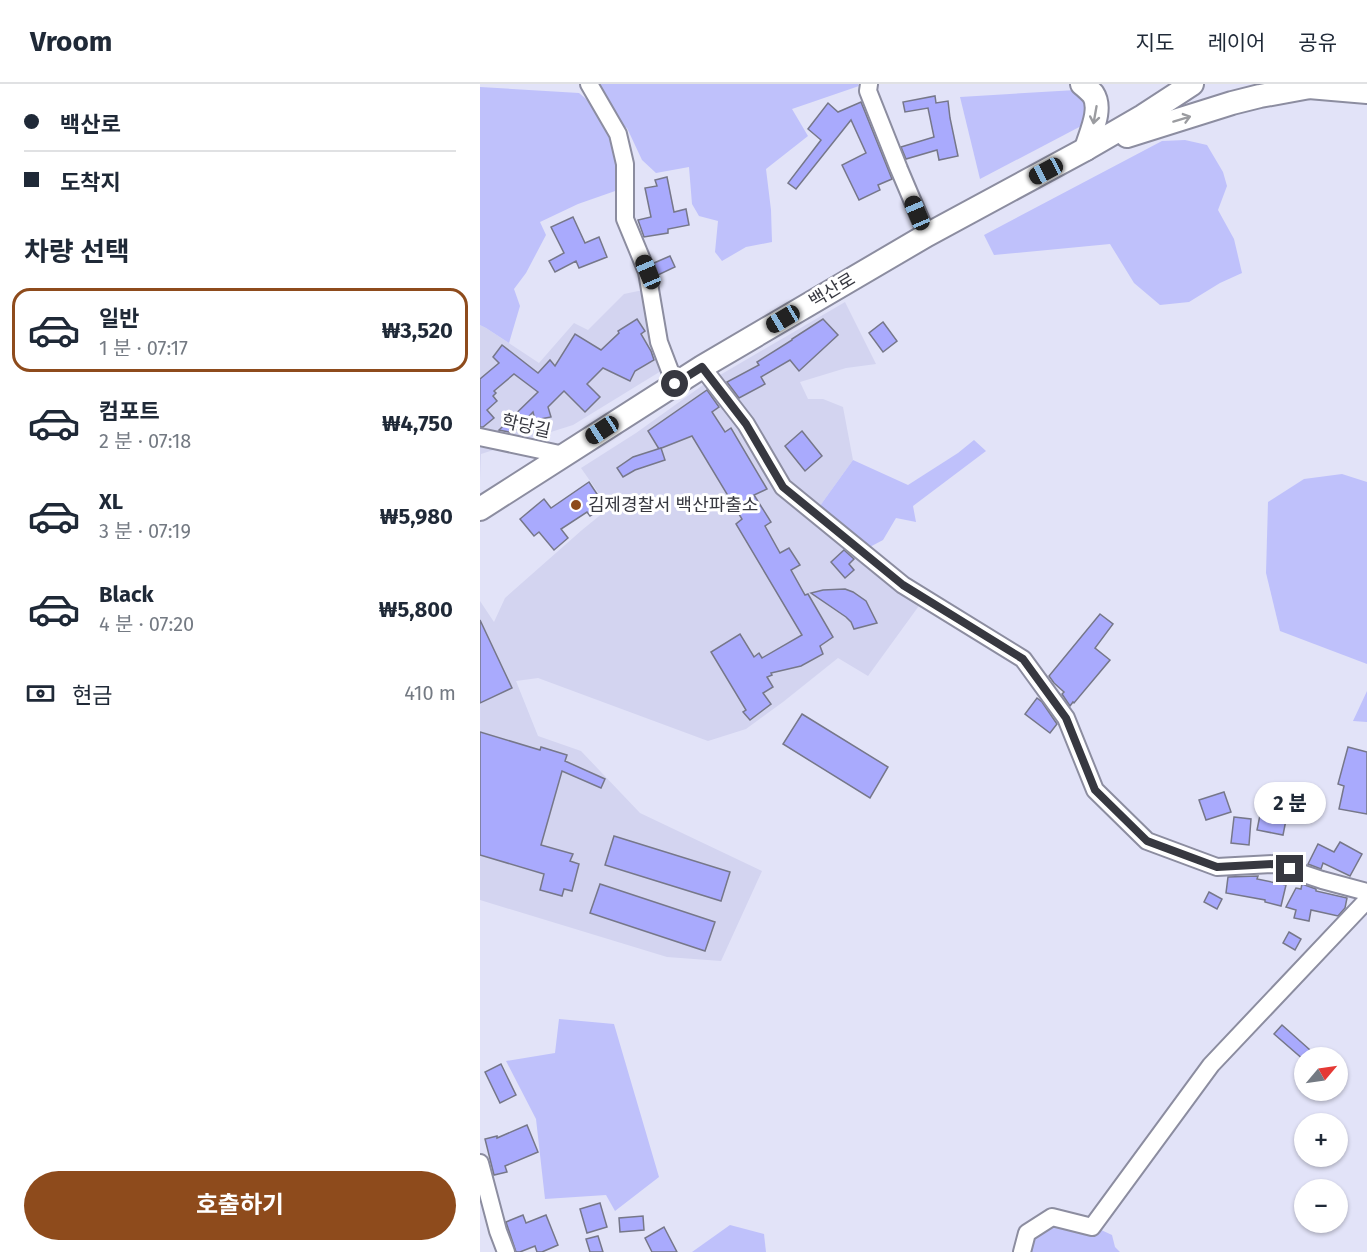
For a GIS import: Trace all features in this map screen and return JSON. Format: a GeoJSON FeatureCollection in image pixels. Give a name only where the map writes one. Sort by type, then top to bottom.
{"type":"FeatureCollection","features":[{"type":"Feature","properties":{"kind":"main road"},"geometry":{"type":"LineString","coordinates":[[1082,84],[1094,95],[1097,105],[1086,149]]}},
{"type":"Feature","properties":{"kind":"main road","name":"백산로"},"geometry":{"type":"LineString","coordinates":[[480,509],[702,367],[927,234],[1086,149],[1192,84]]}},
{"type":"Feature","properties":{"kind":"main road"},"geometry":{"type":"LineString","coordinates":[[1281,84],[1367,92]]}},
{"type":"Feature","properties":{"kind":"main road"},"geometry":{"type":"LineString","coordinates":[[1086,149],[1232,103],[1309,85]]}},
{"type":"Feature","properties":{"kind":"street"},"geometry":{"type":"LineString","coordinates":[[589,84],[618,134],[625,164],[624,219],[648,272],[659,342],[675,384]]}},
{"type":"Feature","properties":{"kind":"street"},"geometry":{"type":"LineString","coordinates":[[870,84],[868,91],[927,234]]}},
{"type":"Feature","properties":{"kind":"street"},"geometry":{"type":"LineString","coordinates":[[702,367],[746,424],[783,487],[903,585],[1023,659],[1066,718],[1095,790],[1147,841],[1217,867],[1274,864],[1367,892]]}},
{"type":"Feature","properties":{"kind":"street","name":"학당길"},"geometry":{"type":"LineString","coordinates":[[480,437],[484,436],[564,455]]}},
{"type":"Feature","properties":{"kind":"street"},"geometry":{"type":"LineString","coordinates":[[1022,1252],[1026,1233],[1052,1217],[1092,1227],[1211,1065],[1367,900]]}},
{"type":"Feature","properties":{"kind":"street"},"geometry":{"type":"LineString","coordinates":[[480,1163],[506,1252]]}},
{"type":"Feature","properties":{"kind":"shaded area"},"geometry":{"type":"Polygon","coordinates":[[[596,84],[858,84],[859,86],[792,109],[808,136],[766,169],[772,242],[746,247],[722,261],[715,252],[718,221],[699,216],[692,204],[689,167],[656,173],[642,160],[627,128],[621,125],[596,84]]]}},
{"type":"Feature","properties":{"kind":"shaded area"},"geometry":{"type":"Polygon","coordinates":[[[480,87],[579,93],[597,108],[614,140],[618,190],[578,204],[540,222],[546,235],[526,273],[514,289],[520,306],[509,343],[480,325],[480,87]]]}},
{"type":"Feature","properties":{"kind":"shaded area"},"geometry":{"type":"Polygon","coordinates":[[[1076,90],[1087,101],[1085,124],[980,179],[960,97],[1076,90]]]}},
{"type":"Feature","properties":{"kind":"shaded area"},"geometry":{"type":"Polygon","coordinates":[[[1185,140],[1207,145],[1223,172],[1227,186],[1218,210],[1234,239],[1242,273],[1189,302],[1160,305],[1134,283],[1110,244],[994,255],[984,235],[1162,141],[1185,140]]]}},
{"type":"Feature","properties":{"kind":"shaded area"},"geometry":{"type":"Polygon","coordinates":[[[643,290],[661,371],[573,425],[481,454],[480,479],[480,325],[539,363],[574,323],[588,330],[624,294],[643,290]]]}},
{"type":"Feature","properties":{"kind":"shaded area"},"geometry":{"type":"Polygon","coordinates":[[[845,302],[876,364],[846,368],[800,382],[808,399],[823,399],[843,407],[853,460],[817,510],[921,603],[868,676],[838,658],[746,729],[708,741],[538,678],[516,681],[538,736],[581,751],[640,813],[762,871],[721,961],[667,957],[480,900],[480,601],[494,622],[505,598],[609,508],[581,468],[636,433],[703,385],[845,302]]]}},
{"type":"Feature","properties":{"kind":"shaded area"},"geometry":{"type":"Polygon","coordinates":[[[974,440],[986,451],[913,506],[916,522],[896,518],[883,540],[866,549],[817,510],[853,460],[908,485],[974,440]]]}},
{"type":"Feature","properties":{"kind":"shaded area"},"geometry":{"type":"Polygon","coordinates":[[[1342,474],[1367,482],[1367,664],[1280,631],[1266,573],[1268,502],[1304,479],[1342,474]]]}},
{"type":"Feature","properties":{"kind":"shaded area"},"geometry":{"type":"Polygon","coordinates":[[[1367,691],[1367,722],[1353,721],[1367,691]]]}},
{"type":"Feature","properties":{"kind":"shaded area"},"geometry":{"type":"Polygon","coordinates":[[[559,1019],[614,1024],[659,1177],[615,1211],[606,1195],[545,1199],[536,1119],[506,1061],[555,1053],[559,1019]]]}},
{"type":"Feature","properties":{"kind":"shaded area"},"geometry":{"type":"Polygon","coordinates":[[[1071,1216],[1112,1235],[1115,1247],[1120,1252],[1028,1252],[1030,1240],[1041,1229],[1071,1216]]]}},
{"type":"Feature","properties":{"kind":"shaded area"},"geometry":{"type":"Polygon","coordinates":[[[730,1225],[764,1234],[766,1252],[692,1252],[730,1225]]]}},
{"type":"Feature","properties":{"kind":"building"},"geometry":{"type":"Polygon","coordinates":[[[935,96],[936,103],[948,101],[958,156],[939,160],[937,150],[906,159],[901,147],[934,137],[928,108],[905,112],[903,102],[935,96]]]}},
{"type":"Feature","properties":{"kind":"building"},"geometry":{"type":"Polygon","coordinates":[[[861,102],[892,179],[878,185],[880,190],[859,200],[842,165],[866,153],[851,120],[796,189],[788,183],[821,140],[808,129],[828,103],[838,112],[861,102]]]}},
{"type":"Feature","properties":{"kind":"building"},"geometry":{"type":"Polygon","coordinates":[[[667,177],[674,212],[686,209],[689,225],[668,229],[668,233],[644,237],[638,220],[651,217],[645,188],[657,186],[655,180],[667,177]]]}},
{"type":"Feature","properties":{"kind":"building"},"geometry":{"type":"Polygon","coordinates":[[[573,217],[585,243],[599,237],[607,257],[579,268],[576,261],[555,272],[549,261],[564,253],[551,227],[573,217]]]}},
{"type":"Feature","properties":{"kind":"building"},"geometry":{"type":"Polygon","coordinates":[[[670,256],[675,267],[658,275],[654,263],[670,256]]]}},
{"type":"Feature","properties":{"kind":"building"},"geometry":{"type":"Polygon","coordinates":[[[637,319],[645,331],[641,334],[654,360],[635,371],[630,381],[603,368],[587,384],[600,397],[585,412],[564,391],[548,407],[551,417],[535,420],[533,412],[513,433],[499,430],[538,392],[514,374],[494,391],[496,393],[493,396],[497,401],[487,410],[494,418],[480,427],[480,379],[499,363],[493,357],[502,345],[538,373],[550,360],[555,366],[575,334],[601,350],[619,333],[618,331],[637,319]]]}},
{"type":"Feature","properties":{"kind":"building"},"geometry":{"type":"Polygon","coordinates":[[[823,319],[838,335],[799,371],[790,360],[761,377],[765,384],[739,398],[727,382],[759,365],[757,362],[823,319]]]}},
{"type":"Feature","properties":{"kind":"building"},"geometry":{"type":"Polygon","coordinates":[[[883,322],[897,341],[883,352],[869,333],[883,322]]]}},
{"type":"Feature","properties":{"kind":"building"},"geometry":{"type":"Polygon","coordinates":[[[707,390],[719,407],[712,412],[725,432],[731,428],[767,489],[754,495],[771,522],[765,526],[780,553],[789,548],[800,565],[791,570],[833,637],[820,646],[823,654],[801,666],[771,673],[772,675],[767,677],[773,687],[763,693],[771,704],[750,720],[743,712],[746,710],[711,652],[740,634],[754,657],[759,653],[762,658],[802,635],[736,524],[742,519],[692,436],[659,449],[648,431],[707,390]]]}},
{"type":"Feature","properties":{"kind":"building"},"geometry":{"type":"Polygon","coordinates":[[[802,431],[822,456],[805,471],[785,446],[802,431]]]}},
{"type":"Feature","properties":{"kind":"building"},"geometry":{"type":"Polygon","coordinates":[[[661,448],[665,460],[635,470],[623,477],[617,468],[633,457],[661,448]]]}},
{"type":"Feature","properties":{"kind":"building"},"geometry":{"type":"Polygon","coordinates":[[[589,482],[605,506],[590,516],[587,512],[561,529],[568,538],[554,550],[539,532],[534,536],[520,519],[544,499],[551,508],[589,482]]]}},
{"type":"Feature","properties":{"kind":"building"},"geometry":{"type":"Polygon","coordinates":[[[844,550],[854,559],[849,564],[854,570],[845,578],[831,562],[844,550]]]}},
{"type":"Feature","properties":{"kind":"building"},"geometry":{"type":"Polygon","coordinates":[[[845,589],[866,601],[877,623],[854,629],[846,617],[811,593],[845,589]]]}},
{"type":"Feature","properties":{"kind":"building"},"geometry":{"type":"Polygon","coordinates":[[[1100,614],[1113,624],[1095,648],[1110,660],[1070,706],[1062,694],[1064,692],[1049,676],[1100,614]]]}},
{"type":"Feature","properties":{"kind":"building"},"geometry":{"type":"Polygon","coordinates":[[[480,620],[512,688],[480,703],[480,620]]]}},
{"type":"Feature","properties":{"kind":"building"},"geometry":{"type":"Polygon","coordinates":[[[1037,698],[1057,724],[1050,733],[1025,714],[1037,698]]]}},
{"type":"Feature","properties":{"kind":"building"},"geometry":{"type":"Polygon","coordinates":[[[802,714],[888,767],[870,798],[783,744],[802,714]]]}},
{"type":"Feature","properties":{"kind":"building"},"geometry":{"type":"Polygon","coordinates":[[[480,732],[540,750],[541,747],[567,755],[565,761],[605,779],[601,788],[562,771],[541,845],[573,854],[570,861],[579,864],[572,891],[564,889],[562,896],[540,890],[544,874],[480,855],[480,732]]]}},
{"type":"Feature","properties":{"kind":"building"},"geometry":{"type":"Polygon","coordinates":[[[1348,747],[1367,752],[1367,814],[1339,809],[1344,786],[1338,784],[1348,747]]]}},
{"type":"Feature","properties":{"kind":"building"},"geometry":{"type":"Polygon","coordinates":[[[1224,792],[1231,812],[1206,820],[1199,800],[1224,792]]]}},
{"type":"Feature","properties":{"kind":"building"},"geometry":{"type":"Polygon","coordinates":[[[1261,810],[1287,815],[1283,835],[1257,830],[1261,810]]]}},
{"type":"Feature","properties":{"kind":"building"},"geometry":{"type":"Polygon","coordinates":[[[1234,817],[1251,819],[1249,845],[1231,843],[1234,817]]]}},
{"type":"Feature","properties":{"kind":"building"},"geometry":{"type":"Polygon","coordinates":[[[614,836],[730,872],[721,901],[605,865],[614,836]]]}},
{"type":"Feature","properties":{"kind":"building"},"geometry":{"type":"Polygon","coordinates":[[[1340,842],[1362,854],[1350,876],[1323,863],[1321,869],[1308,864],[1318,844],[1334,852],[1340,842]]]}},
{"type":"Feature","properties":{"kind":"building"},"geometry":{"type":"Polygon","coordinates":[[[1258,876],[1257,879],[1286,885],[1281,906],[1265,902],[1265,900],[1226,893],[1228,877],[1258,876]]]}},
{"type":"Feature","properties":{"kind":"building"},"geometry":{"type":"Polygon","coordinates":[[[600,884],[715,922],[705,951],[590,913],[600,884]]]}},
{"type":"Feature","properties":{"kind":"building"},"geometry":{"type":"Polygon","coordinates":[[[1302,884],[1316,891],[1347,898],[1345,908],[1338,916],[1311,910],[1309,921],[1294,918],[1296,910],[1286,907],[1296,888],[1301,889],[1302,884]]]}},
{"type":"Feature","properties":{"kind":"building"},"geometry":{"type":"Polygon","coordinates":[[[1209,892],[1222,899],[1217,909],[1204,902],[1209,892]]]}},
{"type":"Feature","properties":{"kind":"building"},"geometry":{"type":"Polygon","coordinates":[[[1289,932],[1301,939],[1295,950],[1283,943],[1289,932]]]}},
{"type":"Feature","properties":{"kind":"building"},"geometry":{"type":"Polygon","coordinates":[[[1282,1025],[1307,1047],[1294,1047],[1294,1051],[1274,1034],[1282,1025]]]}},
{"type":"Feature","properties":{"kind":"building"},"geometry":{"type":"Polygon","coordinates":[[[501,1064],[516,1095],[500,1103],[485,1072],[501,1064]]]}},
{"type":"Feature","properties":{"kind":"building"},"geometry":{"type":"Polygon","coordinates":[[[527,1125],[538,1152],[505,1166],[507,1172],[494,1175],[485,1139],[497,1136],[497,1138],[527,1125]]]}},
{"type":"Feature","properties":{"kind":"building"},"geometry":{"type":"Polygon","coordinates":[[[600,1203],[607,1227],[587,1233],[580,1209],[600,1203]]]}},
{"type":"Feature","properties":{"kind":"building"},"geometry":{"type":"Polygon","coordinates":[[[523,1215],[526,1223],[546,1215],[558,1245],[542,1252],[537,1252],[535,1246],[516,1252],[506,1222],[523,1215]]]}},
{"type":"Feature","properties":{"kind":"building"},"geometry":{"type":"Polygon","coordinates":[[[643,1216],[644,1230],[620,1232],[619,1218],[643,1216]]]}},
{"type":"Feature","properties":{"kind":"building"},"geometry":{"type":"Polygon","coordinates":[[[664,1227],[677,1252],[652,1252],[645,1238],[664,1227]]]}},
{"type":"Feature","properties":{"kind":"building"},"geometry":{"type":"Polygon","coordinates":[[[598,1236],[603,1252],[590,1252],[586,1239],[598,1236]]]}},
{"type":"Feature","properties":{"kind":"place","name":"김제경찰서 백산파출소"},"geometry":{"type":"Point","coordinates":[576,505]}},
{"type":"Feature","properties":{"kind":"route"},"geometry":{"type":"LineString","coordinates":[[675,384],[702,367],[746,424],[783,487],[903,585],[1023,659],[1066,718],[1095,790],[1147,841],[1217,867],[1274,864],[1290,869]]}}]}
